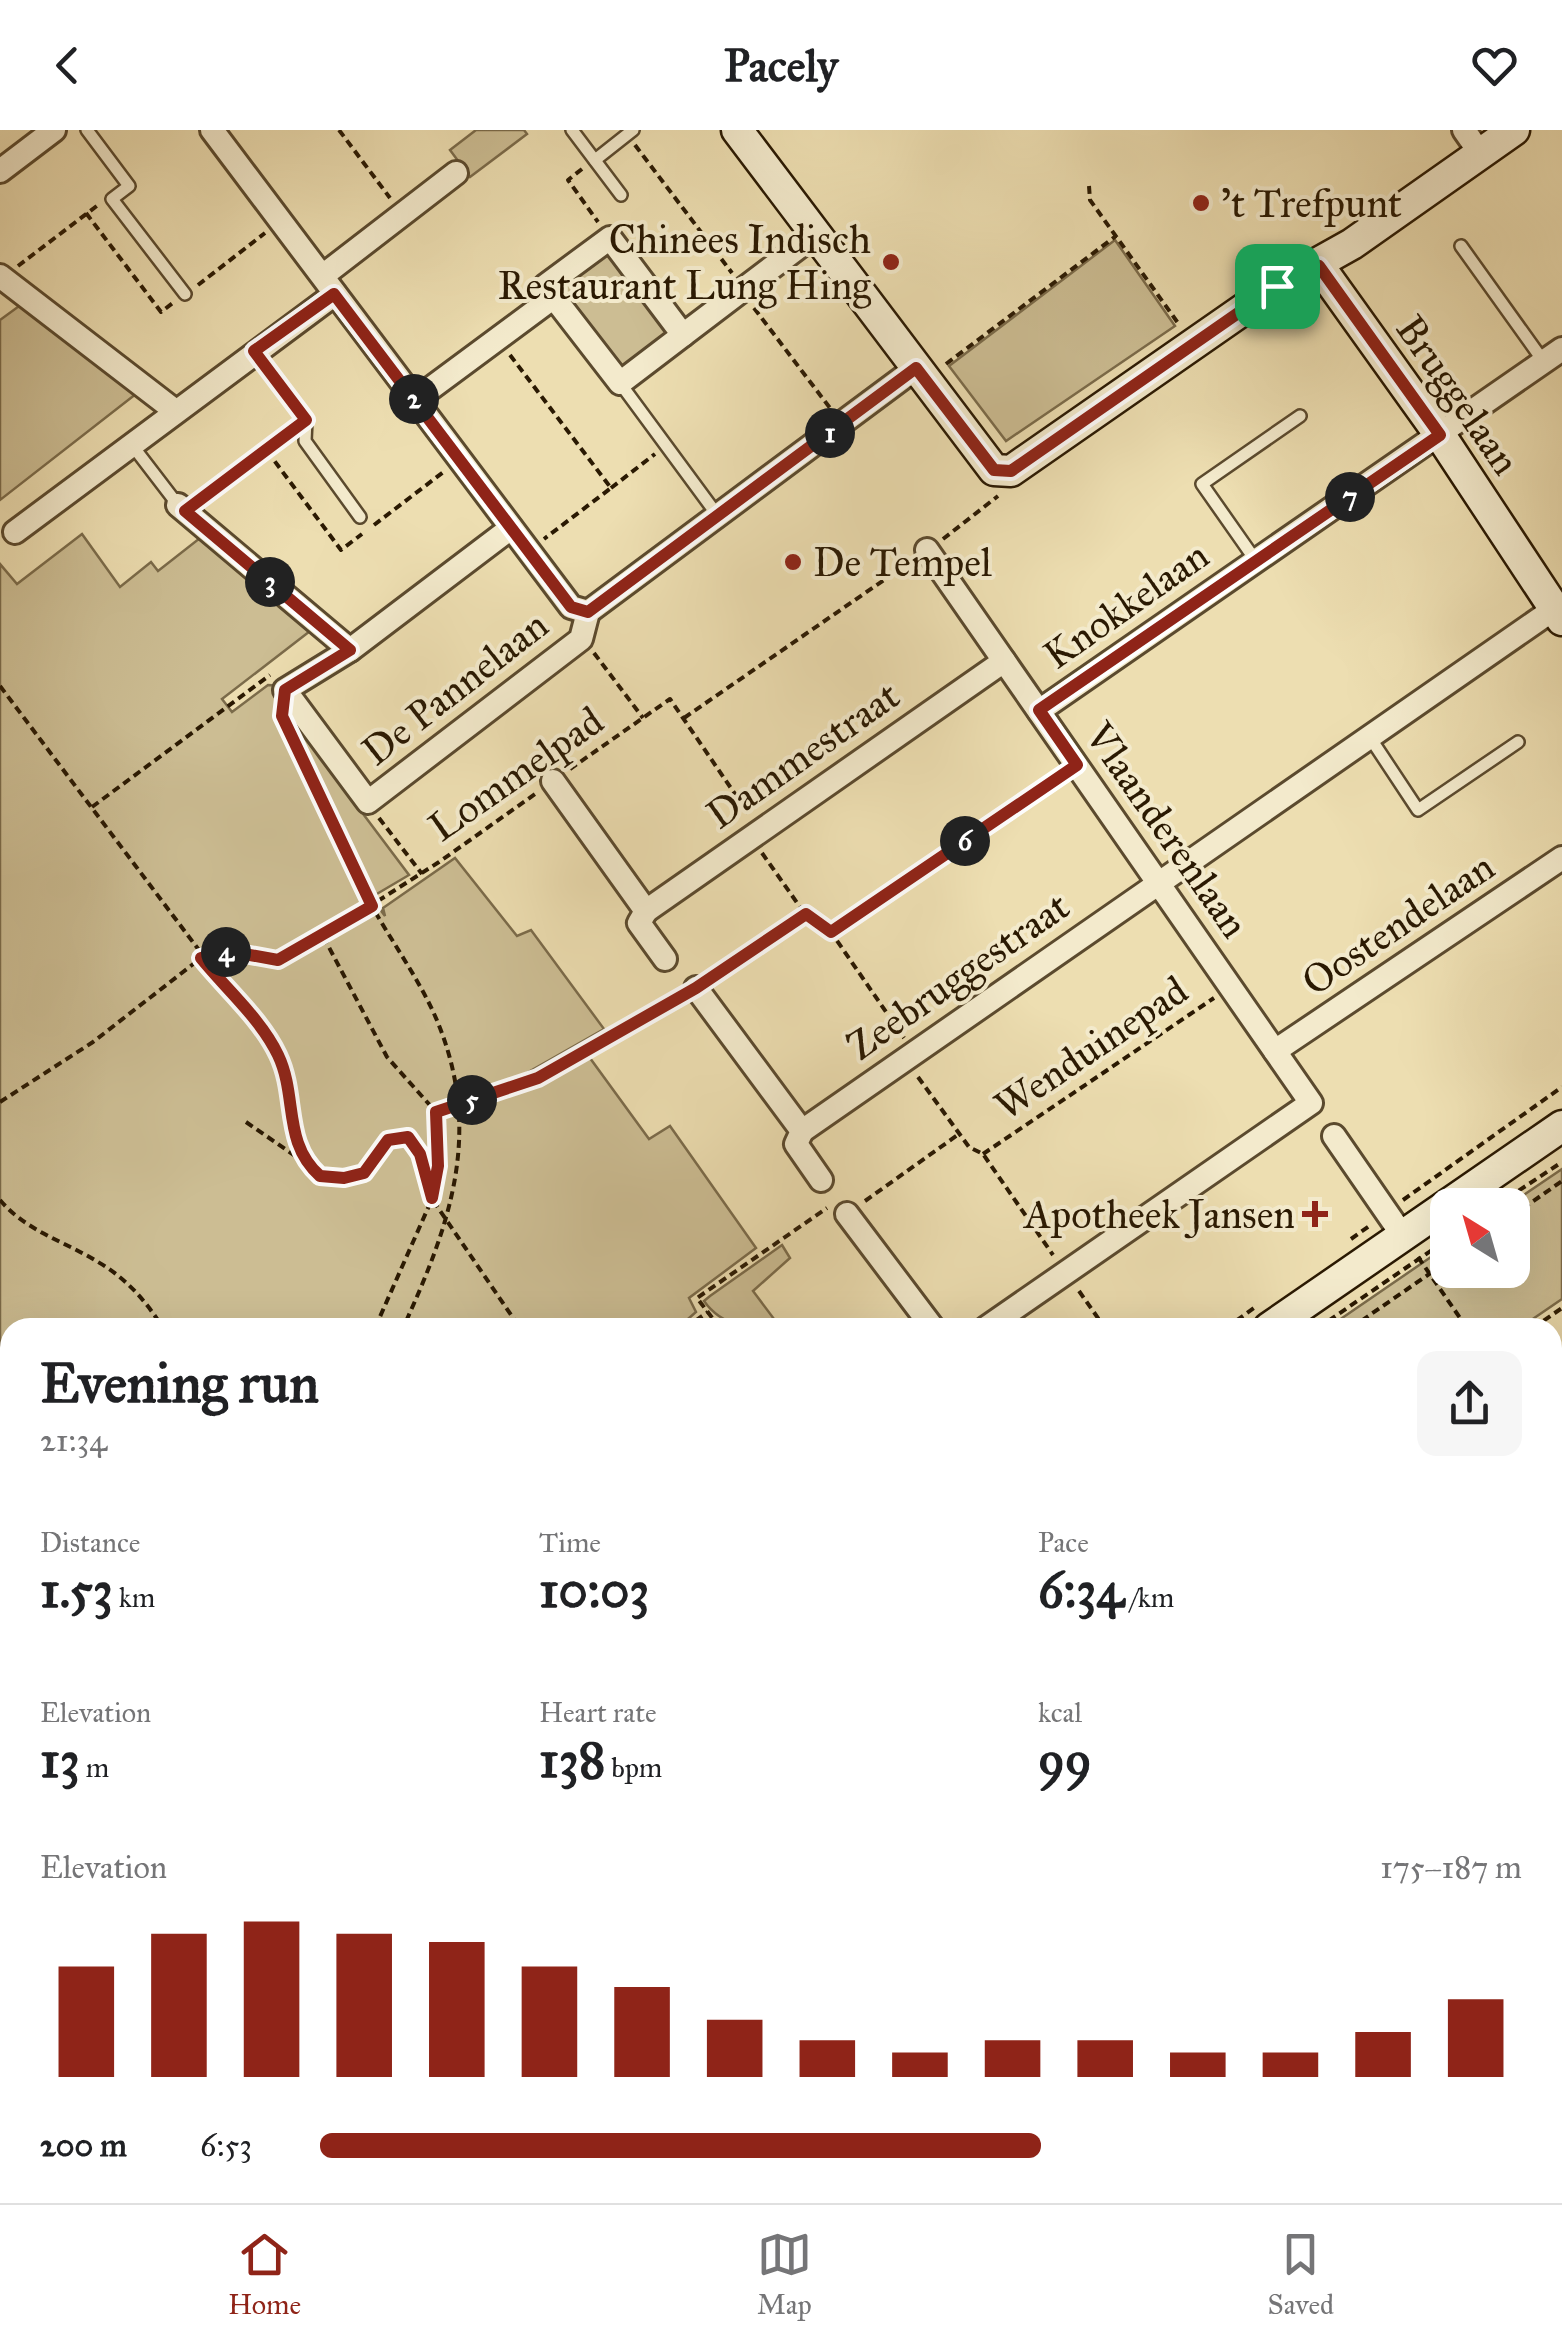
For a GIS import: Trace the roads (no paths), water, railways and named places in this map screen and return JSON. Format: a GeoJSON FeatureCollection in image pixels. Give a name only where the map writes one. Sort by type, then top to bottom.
{"type":"FeatureCollection","features":[{"type":"Feature","properties":{"kind":"street"},"geometry":{"type":"LineString","coordinates":[[0,171],[54,130]]}},
{"type":"Feature","properties":{"kind":"street"},"geometry":{"type":"LineString","coordinates":[[212,130],[571,607],[588,612],[718,517],[925,380]]}},
{"type":"Feature","properties":{"kind":"street"},"geometry":{"type":"LineString","coordinates":[[748,134],[816,234],[994,470],[1011,471],[1277,286],[1319,266],[1472,142],[1514,130]]}},
{"type":"Feature","properties":{"kind":"street"},"geometry":{"type":"LineString","coordinates":[[14,532],[254,351],[402,214],[456,173]]}},
{"type":"Feature","properties":{"kind":"street"},"geometry":{"type":"LineString","coordinates":[[683,335],[610,238],[545,286],[620,382],[683,335],[748,298],[816,234]]}},
{"type":"Feature","properties":{"kind":"street","name":"Bruggelaan"},"geometry":{"type":"LineString","coordinates":[[1319,266],[1440,435],[1558,615]]}},
{"type":"Feature","properties":{"kind":"street"},"geometry":{"type":"LineString","coordinates":[[1,277],[174,410]]}},
{"type":"Feature","properties":{"kind":"street"},"geometry":{"type":"LineString","coordinates":[[415,400],[554,297]]}},
{"type":"Feature","properties":{"kind":"street","name":"Knokkelaan"},"geometry":{"type":"LineString","coordinates":[[1039,710],[1553,355]]}},
{"type":"Feature","properties":{"kind":"street"},"geometry":{"type":"LineString","coordinates":[[182,508],[350,650],[511,528]]}},
{"type":"Feature","properties":{"kind":"street","name":"Vlaanderenlaan"},"geometry":{"type":"LineString","coordinates":[[927,550],[1311,1103],[1001,1318]]}},
{"type":"Feature","properties":{"kind":"street","name":"De Pannelaan"},"geometry":{"type":"LineString","coordinates":[[350,650],[285,690],[368,802],[581,639],[588,612]]}},
{"type":"Feature","properties":{"kind":"street","name":"Zeebruggestraat"},"geometry":{"type":"LineString","coordinates":[[802,1131],[911,1058],[1157,880],[1369,736],[1558,615]]}},
{"type":"Feature","properties":{"kind":"street","name":"Dammestraat"},"geometry":{"type":"LineString","coordinates":[[646,911],[1004,661]]}},
{"type":"Feature","properties":{"kind":"street"},"geometry":{"type":"LineString","coordinates":[[553,781],[646,911],[639,923],[664,959]]}},
{"type":"Feature","properties":{"kind":"street","name":"Oostendelaan"},"geometry":{"type":"LineString","coordinates":[[1275,1052],[1562,858]]}},
{"type":"Feature","properties":{"kind":"street"},"geometry":{"type":"LineString","coordinates":[[693,990],[802,1131],[796,1144],[820,1180]]}},
{"type":"Feature","properties":{"kind":"street"},"geometry":{"type":"LineString","coordinates":[[1287,1318],[1411,1247],[1562,1126]]}},
{"type":"Feature","properties":{"kind":"street"},"geometry":{"type":"LineString","coordinates":[[1334,1136],[1411,1247]]}},
{"type":"Feature","properties":{"kind":"street"},"geometry":{"type":"LineString","coordinates":[[842,1208],[925,1318]]}},
{"type":"Feature","properties":{"kind":"lane"},"geometry":{"type":"LineString","coordinates":[[87,130],[129,186],[112,199],[185,294]]}},
{"type":"Feature","properties":{"kind":"lane"},"geometry":{"type":"LineString","coordinates":[[572,130],[621,195]]}},
{"type":"Feature","properties":{"kind":"lane"},"geometry":{"type":"LineString","coordinates":[[595,160],[630,132]]}},
{"type":"Feature","properties":{"kind":"lane"},"geometry":{"type":"LineString","coordinates":[[1461,246],[1553,355]]}},
{"type":"Feature","properties":{"kind":"lane"},"geometry":{"type":"LineString","coordinates":[[254,351],[306,420],[305,441],[360,517]]}},
{"type":"Feature","properties":{"kind":"lane"},"geometry":{"type":"LineString","coordinates":[[620,382],[718,517]]}},
{"type":"Feature","properties":{"kind":"lane","name":"Knokkelaan"},"geometry":{"type":"LineString","coordinates":[[1256,561],[1202,484],[1300,416]]}},
{"type":"Feature","properties":{"kind":"lane"},"geometry":{"type":"LineString","coordinates":[[130,443],[182,508]]}},
{"type":"Feature","properties":{"kind":"lane"},"geometry":{"type":"LineString","coordinates":[[1369,736],[1418,810],[1518,742]]}},
{"type":"Feature","properties":{"kind":"place","name":"'t Trefpunt"},"geometry":{"type":"Point","coordinates":[1201,203]}},
{"type":"Feature","properties":{"kind":"place","name":"Chinees Indisch Restaurant Lung Hing"},"geometry":{"type":"Point","coordinates":[891,262]}},
{"type":"Feature","properties":{"kind":"place","name":"De Tempel"},"geometry":{"type":"Point","coordinates":[793,562]}},
{"type":"Feature","properties":{"kind":"place","name":"Apotheek Jansen"},"geometry":{"type":"Point","coordinates":[1315,1214]}}]}
